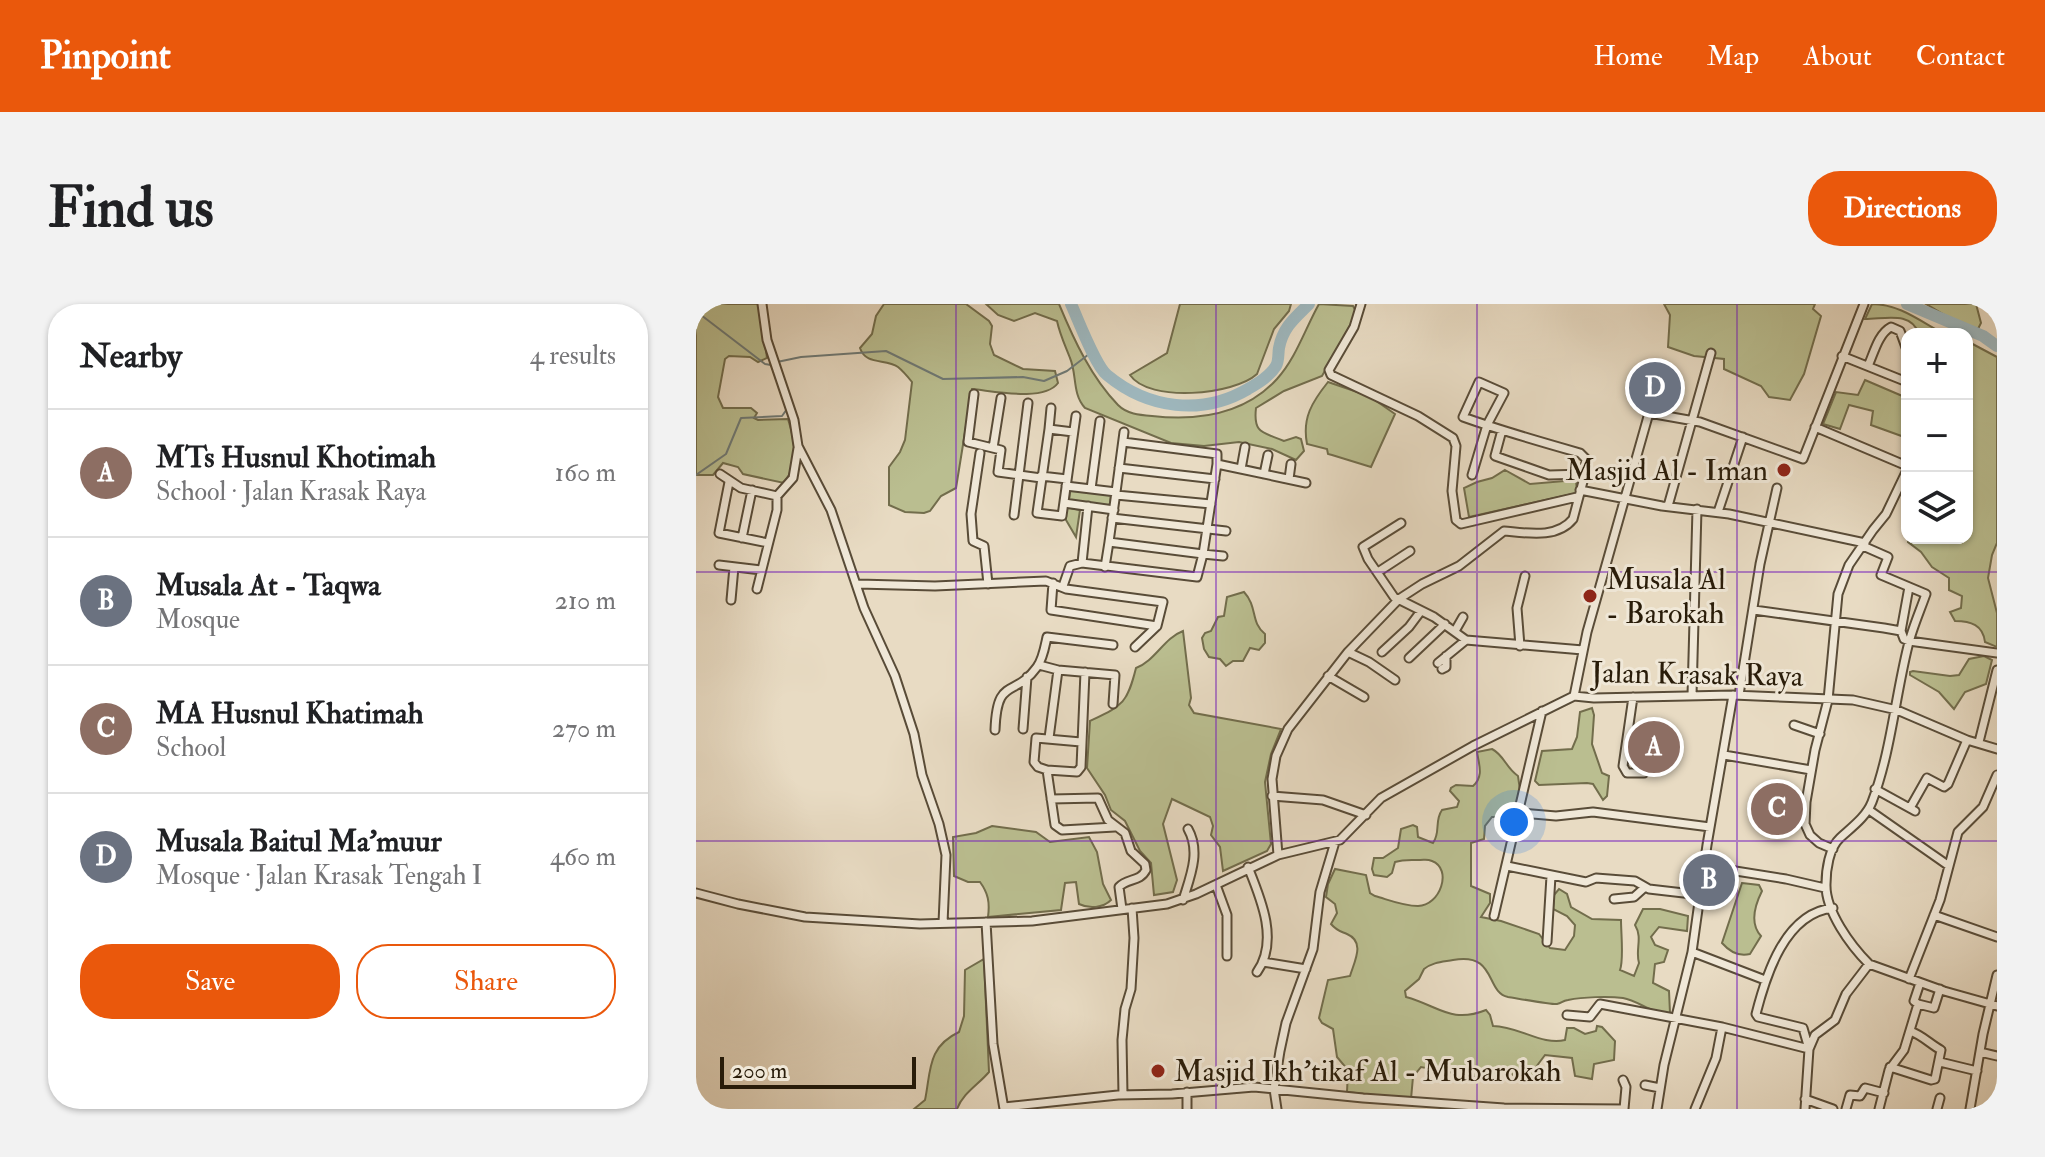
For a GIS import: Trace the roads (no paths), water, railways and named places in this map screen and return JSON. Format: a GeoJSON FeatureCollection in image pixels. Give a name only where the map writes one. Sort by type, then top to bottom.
{"type":"FeatureCollection","features":[{"type":"Feature","properties":{"kind":"street"},"geometry":{"type":"LineString","coordinates":[[757,589],[777,510],[777,496],[793,478],[798,446],[794,420],[772,356],[762,304]]}},
{"type":"Feature","properties":{"kind":"street"},"geometry":{"type":"LineString","coordinates":[[1361,304],[1354,327],[1329,370],[1331,375],[1418,416],[1453,438],[1456,446],[1452,491],[1456,520],[1461,524],[1578,494],[1718,512],[1864,544],[1888,557],[1881,575],[1926,594],[1909,641],[1897,710],[1869,810],[1833,849],[1825,888],[1847,939],[1869,964],[1992,1004]]}},
{"type":"Feature","properties":{"kind":"street"},"geometry":{"type":"LineString","coordinates":[[1574,696],[1583,650],[1624,498],[1651,411],[1691,419],[1803,459],[1863,305]]}},
{"type":"Feature","properties":{"kind":"street"},"geometry":{"type":"LineString","coordinates":[[1868,366],[1885,329],[1891,327],[1901,334]]}},
{"type":"Feature","properties":{"kind":"street"},"geometry":{"type":"LineString","coordinates":[[1668,506],[1711,353]]}},
{"type":"Feature","properties":{"kind":"street"},"geometry":{"type":"LineString","coordinates":[[1842,356],[1901,380]]}},
{"type":"Feature","properties":{"kind":"street"},"geometry":{"type":"LineString","coordinates":[[1458,427],[1479,382],[1501,390],[1504,394],[1487,425],[1472,475]]}},
{"type":"Feature","properties":{"kind":"street"},"geometry":{"type":"LineString","coordinates":[[974,394],[968,442],[1001,450],[998,472],[1041,477],[1116,493],[1211,504]]}},
{"type":"Feature","properties":{"kind":"street"},"geometry":{"type":"LineString","coordinates":[[993,448],[1001,398]]}},
{"type":"Feature","properties":{"kind":"street"},"geometry":{"type":"LineString","coordinates":[[1014,515],[1028,403]]}},
{"type":"Feature","properties":{"kind":"street"},"geometry":{"type":"LineString","coordinates":[[1051,408],[1037,513],[1062,516],[1076,416]]}},
{"type":"Feature","properties":{"kind":"street"},"geometry":{"type":"LineString","coordinates":[[1278,855],[1272,796],[1280,744],[1288,729],[1348,652],[1399,599],[1459,566],[1504,531],[1530,534],[1563,528],[1573,519],[1585,474],[1583,454],[1463,417]]}},
{"type":"Feature","properties":{"kind":"street"},"geometry":{"type":"LineString","coordinates":[[1091,489],[1100,421]]}},
{"type":"Feature","properties":{"kind":"street"},"geometry":{"type":"LineString","coordinates":[[1815,427],[1901,464]]}},
{"type":"Feature","properties":{"kind":"street"},"geometry":{"type":"LineString","coordinates":[[1049,429],[1073,432]]}},
{"type":"Feature","properties":{"kind":"street"},"geometry":{"type":"LineString","coordinates":[[1502,430],[1495,456],[1549,475],[1585,474]]}},
{"type":"Feature","properties":{"kind":"street"},"geometry":{"type":"LineString","coordinates":[[1105,567],[1124,432]]}},
{"type":"Feature","properties":{"kind":"street"},"geometry":{"type":"LineString","coordinates":[[1718,512],[1743,437]]}},
{"type":"Feature","properties":{"kind":"street"},"geometry":{"type":"LineString","coordinates":[[1063,586],[1070,566],[1082,563],[1197,577],[1217,454],[1123,442]]}},
{"type":"Feature","properties":{"kind":"street"},"geometry":{"type":"LineString","coordinates":[[798,446],[831,510],[864,608],[895,676],[914,734],[922,775],[943,835],[947,867],[943,923]]}},
{"type":"Feature","properties":{"kind":"street"},"geometry":{"type":"LineString","coordinates":[[1241,469],[1245,447]]}},
{"type":"Feature","properties":{"kind":"street"},"geometry":{"type":"LineString","coordinates":[[980,453],[971,514],[973,541],[984,546],[988,584]]}},
{"type":"Feature","properties":{"kind":"street"},"geometry":{"type":"LineString","coordinates":[[1264,474],[1268,455]]}},
{"type":"Feature","properties":{"kind":"street"},"geometry":{"type":"LineString","coordinates":[[1217,464],[1306,483]]}},
{"type":"Feature","properties":{"kind":"street"},"geometry":{"type":"LineString","coordinates":[[1289,479],[1291,464]]}},
{"type":"Feature","properties":{"kind":"street"},"geometry":{"type":"LineString","coordinates":[[1119,468],[1215,479]]}},
{"type":"Feature","properties":{"kind":"street"},"geometry":{"type":"LineString","coordinates":[[1833,849],[1810,835],[1805,824],[1811,770],[1828,700],[1838,594],[1842,581],[1864,544],[1890,508],[1905,472]]}},
{"type":"Feature","properties":{"kind":"street"},"geometry":{"type":"LineString","coordinates":[[720,474],[729,482],[777,496]]}},
{"type":"Feature","properties":{"kind":"street"},"geometry":{"type":"LineString","coordinates":[[729,482],[718,531],[724,535],[768,543]]}},
{"type":"Feature","properties":{"kind":"street"},"geometry":{"type":"LineString","coordinates":[[1657,1109],[1692,952],[1710,827],[1777,488]]}},
{"type":"Feature","properties":{"kind":"street"},"geometry":{"type":"LineString","coordinates":[[742,538],[752,490]]}},
{"type":"Feature","properties":{"kind":"street"},"geometry":{"type":"LineString","coordinates":[[1064,503],[1113,514],[1226,531]]}},
{"type":"Feature","properties":{"kind":"street"},"geometry":{"type":"LineString","coordinates":[[1082,563],[1088,506]]}},
{"type":"Feature","properties":{"kind":"street"},"geometry":{"type":"LineString","coordinates":[[1692,695],[1697,509]]}},
{"type":"Feature","properties":{"kind":"street"},"geometry":{"type":"LineString","coordinates":[[1401,523],[1363,546],[1368,559],[1394,597],[1445,624],[1466,640],[1583,650]]}},
{"type":"Feature","properties":{"kind":"street"},"geometry":{"type":"LineString","coordinates":[[1109,542],[1223,556]]}},
{"type":"Feature","properties":{"kind":"street"},"geometry":{"type":"LineString","coordinates":[[1378,572],[1410,551]]}},
{"type":"Feature","properties":{"kind":"street"},"geometry":{"type":"LineString","coordinates":[[719,565],[761,570]]}},
{"type":"Feature","properties":{"kind":"street"},"geometry":{"type":"LineString","coordinates":[[731,600],[734,567]]}},
{"type":"Feature","properties":{"kind":"street"},"geometry":{"type":"LineString","coordinates":[[1520,646],[1517,608],[1525,576]]}},
{"type":"Feature","properties":{"kind":"street"},"geometry":{"type":"LineString","coordinates":[[858,584],[935,586],[1046,581],[1066,589],[1160,601],[1164,606],[1157,626],[1135,647]]}},
{"type":"Feature","properties":{"kind":"street"},"geometry":{"type":"LineString","coordinates":[[1053,583],[1051,610],[1157,626]]}},
{"type":"Feature","properties":{"kind":"street"},"geometry":{"type":"LineString","coordinates":[[1909,587],[1901,631],[1904,639],[1997,653]]}},
{"type":"Feature","properties":{"kind":"street"},"geometry":{"type":"LineString","coordinates":[[1754,610],[1901,631]]}},
{"type":"Feature","properties":{"kind":"street"},"geometry":{"type":"LineString","coordinates":[[1382,652],[1416,620],[1421,611]]}},
{"type":"Feature","properties":{"kind":"street"},"geometry":{"type":"LineString","coordinates":[[1455,631],[1463,617]]}},
{"type":"Feature","properties":{"kind":"street"},"geometry":{"type":"LineString","coordinates":[[1409,658],[1445,624]]}},
{"type":"Feature","properties":{"kind":"street"},"geometry":{"type":"LineString","coordinates":[[995,730],[996,706],[1001,695],[1039,665],[1047,637],[1113,645]]}},
{"type":"Feature","properties":{"kind":"street"},"geometry":{"type":"LineString","coordinates":[[1440,666],[1446,667],[1446,656],[1466,640]]}},
{"type":"Feature","properties":{"kind":"street"},"geometry":{"type":"LineString","coordinates":[[1348,652],[1395,680]]}},
{"type":"Feature","properties":{"kind":"street"},"geometry":{"type":"LineString","coordinates":[[1039,665],[1058,670],[1115,675],[1113,704]]}},
{"type":"Feature","properties":{"kind":"street"},"geometry":{"type":"LineString","coordinates":[[1049,738],[1058,670]]}},
{"type":"Feature","properties":{"kind":"street"},"geometry":{"type":"LineString","coordinates":[[1979,742],[1997,670]]}},
{"type":"Feature","properties":{"kind":"street"},"geometry":{"type":"LineString","coordinates":[[1081,742],[1036,738],[1034,762],[1047,770],[1079,771],[1081,767],[1085,672]]}},
{"type":"Feature","properties":{"kind":"street"},"geometry":{"type":"LineString","coordinates":[[1328,676],[1364,697]]}},
{"type":"Feature","properties":{"kind":"street"},"geometry":{"type":"LineString","coordinates":[[1023,729],[1027,677]]}},
{"type":"Feature","properties":{"kind":"street","name":"Jalan Krasak Raya"},"geometry":{"type":"LineString","coordinates":[[1335,842],[1347,835],[1381,798],[1473,746],[1574,696],[1736,695],[1853,700],[1897,710],[1967,740],[1997,749]]}},
{"type":"Feature","properties":{"kind":"street"},"geometry":{"type":"LineString","coordinates":[[1633,697],[1623,766],[1627,773],[1644,773]]}},
{"type":"Feature","properties":{"kind":"street"},"geometry":{"type":"LineString","coordinates":[[1494,916],[1542,711]]}},
{"type":"Feature","properties":{"kind":"street"},"geometry":{"type":"LineString","coordinates":[[1794,725],[1820,734]]}},
{"type":"Feature","properties":{"kind":"street"},"geometry":{"type":"LineString","coordinates":[[1875,789],[1913,809],[1927,778],[1944,787],[1948,784],[1967,740]]}},
{"type":"Feature","properties":{"kind":"street"},"geometry":{"type":"LineString","coordinates":[[1724,755],[1811,770]]}},
{"type":"Feature","properties":{"kind":"street"},"geometry":{"type":"LineString","coordinates":[[1047,770],[1055,825],[1059,829],[1115,827]]}},
{"type":"Feature","properties":{"kind":"street"},"geometry":{"type":"LineString","coordinates":[[1909,979],[1934,915],[1958,832],[1983,807],[1997,775]]}},
{"type":"Feature","properties":{"kind":"street"},"geometry":{"type":"LineString","coordinates":[[1272,796],[1323,800],[1366,815]]}},
{"type":"Feature","properties":{"kind":"street"},"geometry":{"type":"LineString","coordinates":[[1051,799],[1098,798],[1105,815],[1125,833],[1131,851],[1145,864],[1146,870],[1139,878],[1119,887],[1122,909]]}},
{"type":"Feature","properties":{"kind":"street"},"geometry":{"type":"LineString","coordinates":[[1869,810],[1949,866]]}},
{"type":"Feature","properties":{"kind":"street"},"geometry":{"type":"LineString","coordinates":[[1520,813],[1556,816],[1593,812],[1710,827]]}},
{"type":"Feature","properties":{"kind":"street"},"geometry":{"type":"LineString","coordinates":[[1183,900],[1191,876],[1194,851],[1188,829]]}},
{"type":"Feature","properties":{"kind":"street"},"geometry":{"type":"LineString","coordinates":[[696,893],[805,917],[943,923],[1032,921],[1183,900],[1278,855],[1335,842]]}},
{"type":"Feature","properties":{"kind":"street"},"geometry":{"type":"LineString","coordinates":[[1277,1109],[1274,1089],[1286,1023],[1313,949],[1322,882],[1335,842]]}},
{"type":"Feature","properties":{"kind":"street"},"geometry":{"type":"LineString","coordinates":[[1507,866],[1586,882],[1596,878],[1635,881],[1644,888],[1701,895]]}},
{"type":"Feature","properties":{"kind":"street"},"geometry":{"type":"LineString","coordinates":[[1704,866],[1825,888]]}},
{"type":"Feature","properties":{"kind":"street"},"geometry":{"type":"LineString","coordinates":[[1248,867],[1266,917],[1263,962],[1257,972]]}},
{"type":"Feature","properties":{"kind":"street"},"geometry":{"type":"LineString","coordinates":[[1547,942],[1551,876]]}},
{"type":"Feature","properties":{"kind":"street"},"geometry":{"type":"LineString","coordinates":[[1216,885],[1227,915],[1227,956]]}},
{"type":"Feature","properties":{"kind":"street"},"geometry":{"type":"LineString","coordinates":[[1614,899],[1631,898],[1644,888]]}},
{"type":"Feature","properties":{"kind":"street"},"geometry":{"type":"LineString","coordinates":[[1123,1095],[1122,1040],[1125,1009],[1131,989],[1132,908]]}},
{"type":"Feature","properties":{"kind":"street"},"geometry":{"type":"LineString","coordinates":[[1805,1109],[1809,1049],[1803,1028],[1757,1016],[1765,980],[1774,958],[1801,923],[1814,912],[1833,908]]}},
{"type":"Feature","properties":{"kind":"street"},"geometry":{"type":"LineString","coordinates":[[1934,915],[1997,937]]}},
{"type":"Feature","properties":{"kind":"street"},"geometry":{"type":"LineString","coordinates":[[986,922],[993,1044],[1004,1108],[1123,1095],[1241,1088],[1411,1105],[1624,1109],[1626,1087],[1623,1080]]}},
{"type":"Feature","properties":{"kind":"street"},"geometry":{"type":"LineString","coordinates":[[1692,952],[1765,980]]}},
{"type":"Feature","properties":{"kind":"street"},"geometry":{"type":"LineString","coordinates":[[1263,962],[1306,969]]}},
{"type":"Feature","properties":{"kind":"street"},"geometry":{"type":"LineString","coordinates":[[1809,1049],[1817,1033],[1835,1020],[1846,994],[1869,964]]}},
{"type":"Feature","properties":{"kind":"street"},"geometry":{"type":"LineString","coordinates":[[1970,1109],[1997,975]]}},
{"type":"Feature","properties":{"kind":"street"},"geometry":{"type":"LineString","coordinates":[[1920,983],[1914,1001],[1918,1004],[1934,1008],[1940,989]]}},
{"type":"Feature","properties":{"kind":"street"},"geometry":{"type":"LineString","coordinates":[[1567,1015],[1590,1017],[1600,1004],[1722,1027],[1809,1049]]}},
{"type":"Feature","properties":{"kind":"street"},"geometry":{"type":"LineString","coordinates":[[1879,1109],[1890,1067],[1904,1050],[1918,1004]]}},
{"type":"Feature","properties":{"kind":"street"},"geometry":{"type":"LineString","coordinates":[[1695,1109],[1716,1058],[1722,1027]]}},
{"type":"Feature","properties":{"kind":"street"},"geometry":{"type":"LineString","coordinates":[[1890,1067],[1932,1080],[1940,1062],[1941,1049],[1910,1031]]}},
{"type":"Feature","properties":{"kind":"street"},"geometry":{"type":"LineString","coordinates":[[1980,1052],[1997,1056]]}},
{"type":"Feature","properties":{"kind":"street"},"geometry":{"type":"LineString","coordinates":[[1940,1062],[1977,1071]]}},
{"type":"Feature","properties":{"kind":"street"},"geometry":{"type":"LineString","coordinates":[[1645,1085],[1660,1088]]}},
{"type":"Feature","properties":{"kind":"street"},"geometry":{"type":"LineString","coordinates":[[1846,1109],[1851,1094],[1860,1096],[1866,1088],[1884,1093]]}},
{"type":"Feature","properties":{"kind":"street"},"geometry":{"type":"LineString","coordinates":[[1187,1092],[1187,1109]]}},
{"type":"Feature","properties":{"kind":"street"},"geometry":{"type":"LineString","coordinates":[[1937,1109],[1940,1098]]}},
{"type":"Feature","properties":{"kind":"street"},"geometry":{"type":"LineString","coordinates":[[1805,1099],[1833,1109]]}},
{"type":"Feature","properties":{"kind":"waterway"},"geometry":{"type":"LineString","coordinates":[[700,304],[701,315],[765,364],[771,365]]}},
{"type":"Feature","properties":{"kind":"waterway"},"geometry":{"type":"LineString","coordinates":[[1071,304],[1092,352],[1107,375],[1140,395],[1176,405],[1212,403],[1230,398],[1267,376],[1277,364],[1279,348],[1287,329],[1309,304]]}},
{"type":"Feature","properties":{"kind":"waterway"},"geometry":{"type":"LineString","coordinates":[[1907,304],[1983,336],[1997,346]]}},
{"type":"Feature","properties":{"kind":"waterway"},"geometry":{"type":"LineString","coordinates":[[777,362],[801,357],[886,351],[943,379],[1023,377],[1044,381],[1067,371],[1093,351]]}},
{"type":"Feature","properties":{"kind":"waterway"},"geometry":{"type":"LineString","coordinates":[[771,365],[776,377]]}},
{"type":"Feature","properties":{"kind":"waterway"},"geometry":{"type":"LineString","coordinates":[[696,475],[726,454],[741,418],[782,416],[787,409]]}},
{"type":"Feature","properties":{"kind":"waterway"},"geometry":{"type":"LineString","coordinates":[[696,1106],[719,1109]]}},
{"type":"Feature","properties":{"kind":"place","name":"Musala Baitul Ma'muur"},"geometry":{"type":"Point","coordinates":[1655,388]}},
{"type":"Feature","properties":{"kind":"place","name":"Masjid Al - Iman"},"geometry":{"type":"Point","coordinates":[1784,470]}},
{"type":"Feature","properties":{"kind":"place","name":"Musala Al - Barokah"},"geometry":{"type":"Point","coordinates":[1590,596]}},
{"type":"Feature","properties":{"kind":"place","name":"MTs Husnul Khotimah"},"geometry":{"type":"Point","coordinates":[1654,747]}},
{"type":"Feature","properties":{"kind":"place","name":"MA Husnul Khatimah"},"geometry":{"type":"Point","coordinates":[1777,809]}},
{"type":"Feature","properties":{"kind":"place","name":"Musala At - Taqwa"},"geometry":{"type":"Point","coordinates":[1709,880]}},
{"type":"Feature","properties":{"kind":"place","name":"Masjid Ikh'tikaf Al - Mubarokah"},"geometry":{"type":"Point","coordinates":[1158,1071]}}]}
